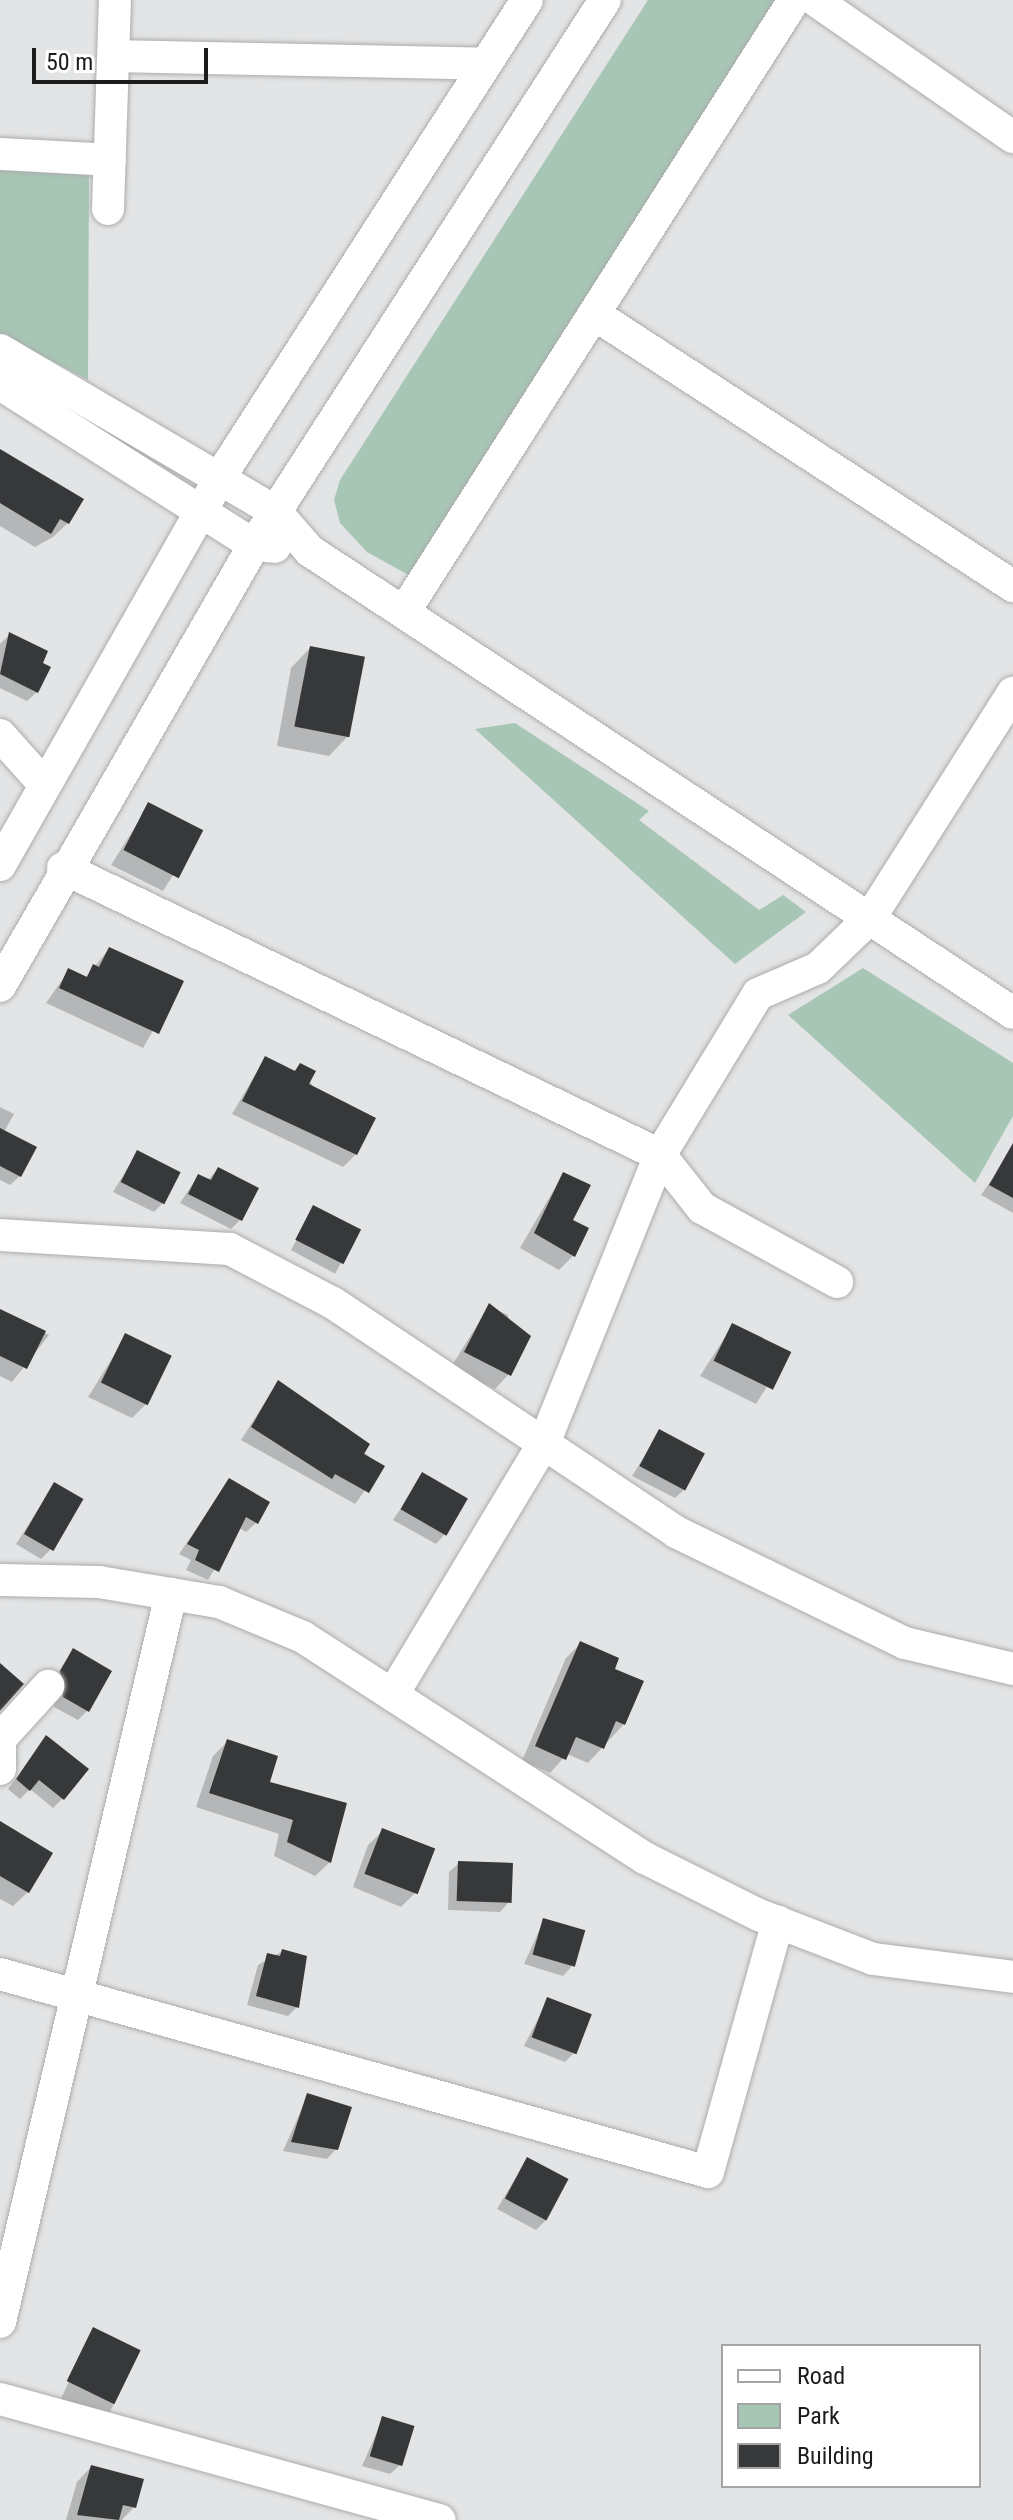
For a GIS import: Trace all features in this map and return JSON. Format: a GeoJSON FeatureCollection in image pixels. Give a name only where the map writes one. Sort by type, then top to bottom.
{"type":"FeatureCollection","features":[{"type":"Feature","properties":{"kind":"street"},"geometry":{"type":"LineString","coordinates":[[108,209],[115,0]]}},
{"type":"Feature","properties":{"kind":"street"},"geometry":{"type":"LineString","coordinates":[[0,865],[220,477],[527,0]]}},
{"type":"Feature","properties":{"kind":"street"},"geometry":{"type":"LineString","coordinates":[[0,986],[63,868],[254,545],[605,0]]}},
{"type":"Feature","properties":{"kind":"street"},"geometry":{"type":"LineString","coordinates":[[404,612],[794,0]]}},
{"type":"Feature","properties":{"kind":"street"},"geometry":{"type":"LineString","coordinates":[[815,0],[1013,137]]}},
{"type":"Feature","properties":{"kind":"street"},"geometry":{"type":"LineString","coordinates":[[115,56],[485,64]]}},
{"type":"Feature","properties":{"kind":"street"},"geometry":{"type":"LineString","coordinates":[[0,154],[110,160]]}},
{"type":"Feature","properties":{"kind":"street"},"geometry":{"type":"LineString","coordinates":[[594,314],[1013,586]]}},
{"type":"Feature","properties":{"kind":"street"},"geometry":{"type":"LineString","coordinates":[[0,350],[276,512],[310,551],[1013,1013]]}},
{"type":"Feature","properties":{"kind":"street"},"geometry":{"type":"LineString","coordinates":[[0,384],[254,545],[310,551]]}},
{"type":"Feature","properties":{"kind":"street"},"geometry":{"type":"LineString","coordinates":[[393,1694],[545,1441],[660,1155],[758,994],[818,968],[870,918],[1013,693]]}},
{"type":"Feature","properties":{"kind":"street"},"geometry":{"type":"LineString","coordinates":[[0,735],[44,784]]}},
{"type":"Feature","properties":{"kind":"street"},"geometry":{"type":"LineString","coordinates":[[63,868],[660,1155],[702,1208],[837,1282]]}},
{"type":"Feature","properties":{"kind":"street"},"geometry":{"type":"LineString","coordinates":[[0,1235],[230,1249],[333,1303],[545,1441],[676,1532],[905,1643],[1013,1669]]}},
{"type":"Feature","properties":{"kind":"street"},"geometry":{"type":"LineString","coordinates":[[0,1580],[99,1582],[219,1602],[303,1637],[645,1858],[778,1922],[873,1959],[1013,1977]]}},
{"type":"Feature","properties":{"kind":"street"},"geometry":{"type":"LineString","coordinates":[[0,2322],[71,1997],[171,1594]]}},
{"type":"Feature","properties":{"kind":"street"},"geometry":{"type":"LineString","coordinates":[[0,1769],[0,1742],[48,1686]]}},
{"type":"Feature","properties":{"kind":"street"},"geometry":{"type":"LineString","coordinates":[[0,1974],[71,1997],[708,2172],[778,1922]]}},
{"type":"Feature","properties":{"kind":"street"},"geometry":{"type":"LineString","coordinates":[[0,2399],[440,2520]]}},
{"type":"Feature","properties":{"kind":"green space"},"geometry":{"type":"Polygon","coordinates":[[[648,0],[777,0],[412,577],[367,552],[340,523],[334,500],[340,480],[648,0]]]}},
{"type":"Feature","properties":{"kind":"green space"},"geometry":{"type":"Polygon","coordinates":[[[0,170],[89,175],[88,380],[0,334],[0,170]]]}},
{"type":"Feature","properties":{"kind":"green space"},"geometry":{"type":"Polygon","coordinates":[[[515,723],[649,811],[639,820],[759,910],[783,895],[806,912],[735,964],[475,729],[515,723]]]}},
{"type":"Feature","properties":{"kind":"green space"},"geometry":{"type":"Polygon","coordinates":[[[863,968],[1013,1063],[1013,1116],[975,1183],[788,1015],[863,968]]]}},
{"type":"Feature","properties":{"kind":"building"},"geometry":{"type":"Polygon","coordinates":[[[0,449],[84,499],[69,524],[60,519],[51,534],[0,503],[0,449]]]}},
{"type":"Feature","properties":{"kind":"building"},"geometry":{"type":"Polygon","coordinates":[[[9,632],[48,651],[43,663],[51,667],[38,693],[0,674],[9,632]]]}},
{"type":"Feature","properties":{"kind":"building"},"geometry":{"type":"Polygon","coordinates":[[[310,646],[365,657],[349,737],[294,726],[310,646]]]}},
{"type":"Feature","properties":{"kind":"building"},"geometry":{"type":"Polygon","coordinates":[[[148,802],[203,830],[179,878],[123,850],[148,802]]]}},
{"type":"Feature","properties":{"kind":"building"},"geometry":{"type":"Polygon","coordinates":[[[109,947],[184,981],[159,1034],[59,988],[68,968],[87,977],[93,964],[99,967],[109,947]]]}},
{"type":"Feature","properties":{"kind":"building"},"geometry":{"type":"Polygon","coordinates":[[[265,1056],[295,1071],[300,1063],[316,1071],[309,1084],[376,1118],[357,1155],[242,1101],[265,1056]]]}},
{"type":"Feature","properties":{"kind":"building"},"geometry":{"type":"Polygon","coordinates":[[[0,1128],[37,1147],[21,1177],[0,1166],[0,1128]]]}},
{"type":"Feature","properties":{"kind":"building"},"geometry":{"type":"Polygon","coordinates":[[[1013,1143],[1013,1198],[989,1185],[1013,1143]]]}},
{"type":"Feature","properties":{"kind":"building"},"geometry":{"type":"Polygon","coordinates":[[[137,1150],[181,1172],[164,1204],[121,1182],[137,1150]]]}},
{"type":"Feature","properties":{"kind":"building"},"geometry":{"type":"Polygon","coordinates":[[[218,1167],[259,1188],[242,1221],[188,1194],[198,1174],[211,1180],[218,1167]]]}},
{"type":"Feature","properties":{"kind":"building"},"geometry":{"type":"Polygon","coordinates":[[[563,1172],[591,1185],[573,1220],[589,1228],[575,1257],[534,1233],[563,1172]]]}},
{"type":"Feature","properties":{"kind":"building"},"geometry":{"type":"Polygon","coordinates":[[[313,1205],[361,1230],[343,1264],[295,1240],[313,1205]]]}},
{"type":"Feature","properties":{"kind":"building"},"geometry":{"type":"Polygon","coordinates":[[[489,1303],[531,1336],[511,1376],[464,1352],[489,1303]]]}},
{"type":"Feature","properties":{"kind":"building"},"geometry":{"type":"Polygon","coordinates":[[[0,1309],[46,1331],[27,1369],[0,1356],[0,1309]]]}},
{"type":"Feature","properties":{"kind":"building"},"geometry":{"type":"Polygon","coordinates":[[[732,1323],[791,1352],[773,1390],[714,1361],[732,1323]]]}},
{"type":"Feature","properties":{"kind":"building"},"geometry":{"type":"Polygon","coordinates":[[[125,1333],[172,1356],[148,1405],[101,1382],[125,1333]]]}},
{"type":"Feature","properties":{"kind":"building"},"geometry":{"type":"Polygon","coordinates":[[[278,1380],[370,1444],[364,1454],[385,1466],[369,1493],[335,1474],[332,1479],[251,1427],[278,1380]]]}},
{"type":"Feature","properties":{"kind":"building"},"geometry":{"type":"Polygon","coordinates":[[[659,1429],[705,1453],[685,1490],[639,1466],[659,1429]]]}},
{"type":"Feature","properties":{"kind":"building"},"geometry":{"type":"Polygon","coordinates":[[[422,1472],[468,1498],[446,1536],[400,1509],[422,1472]]]}},
{"type":"Feature","properties":{"kind":"building"},"geometry":{"type":"Polygon","coordinates":[[[229,1478],[270,1502],[258,1524],[246,1517],[219,1572],[195,1560],[199,1550],[187,1544],[229,1478]]]}},
{"type":"Feature","properties":{"kind":"building"},"geometry":{"type":"Polygon","coordinates":[[[54,1482],[83,1499],[53,1551],[24,1534],[54,1482]]]}},
{"type":"Feature","properties":{"kind":"building"},"geometry":{"type":"Polygon","coordinates":[[[580,1641],[619,1658],[615,1669],[644,1681],[625,1725],[616,1721],[604,1749],[576,1737],[566,1760],[535,1746],[580,1641]]]}},
{"type":"Feature","properties":{"kind":"building"},"geometry":{"type":"Polygon","coordinates":[[[73,1648],[112,1671],[89,1712],[63,1697],[60,1671],[73,1648]]]}},
{"type":"Feature","properties":{"kind":"building"},"geometry":{"type":"Polygon","coordinates":[[[0,1663],[24,1684],[0,1711],[0,1663]]]}},
{"type":"Feature","properties":{"kind":"building"},"geometry":{"type":"Polygon","coordinates":[[[46,1735],[89,1769],[64,1800],[39,1780],[30,1791],[16,1779],[46,1735]]]}},
{"type":"Feature","properties":{"kind":"building"},"geometry":{"type":"Polygon","coordinates":[[[227,1739],[278,1756],[270,1782],[347,1803],[331,1863],[287,1842],[293,1820],[209,1793],[227,1739]]]}},
{"type":"Feature","properties":{"kind":"building"},"geometry":{"type":"Polygon","coordinates":[[[0,1821],[53,1853],[29,1893],[0,1876],[0,1821]]]}},
{"type":"Feature","properties":{"kind":"building"},"geometry":{"type":"Polygon","coordinates":[[[382,1828],[435,1848],[418,1894],[364,1874],[382,1828]]]}},
{"type":"Feature","properties":{"kind":"building"},"geometry":{"type":"Polygon","coordinates":[[[458,1861],[513,1863],[512,1903],[457,1901],[458,1861]]]}},
{"type":"Feature","properties":{"kind":"building"},"geometry":{"type":"Polygon","coordinates":[[[543,1918],[585,1930],[575,1967],[533,1955],[543,1918]]]}},
{"type":"Feature","properties":{"kind":"building"},"geometry":{"type":"Polygon","coordinates":[[[282,1949],[307,1956],[299,2008],[256,1996],[267,1953],[280,1956],[282,1949]]]}},
{"type":"Feature","properties":{"kind":"building"},"geometry":{"type":"Polygon","coordinates":[[[547,1997],[592,2014],[576,2054],[532,2037],[547,1997]]]}},
{"type":"Feature","properties":{"kind":"building"},"geometry":{"type":"Polygon","coordinates":[[[307,2093],[352,2107],[338,2150],[291,2142],[307,2093]]]}},
{"type":"Feature","properties":{"kind":"building"},"geometry":{"type":"Polygon","coordinates":[[[527,2157],[568,2179],[546,2221],[505,2198],[527,2157]]]}},
{"type":"Feature","properties":{"kind":"building"},"geometry":{"type":"Polygon","coordinates":[[[93,2327],[141,2350],[114,2404],[67,2381],[93,2327]]]}},
{"type":"Feature","properties":{"kind":"building"},"geometry":{"type":"Polygon","coordinates":[[[382,2416],[415,2426],[402,2466],[370,2456],[382,2416]]]}},
{"type":"Feature","properties":{"kind":"building"},"geometry":{"type":"Polygon","coordinates":[[[91,2465],[144,2479],[136,2508],[123,2505],[119,2520],[77,2515],[91,2465]]]}}]}
